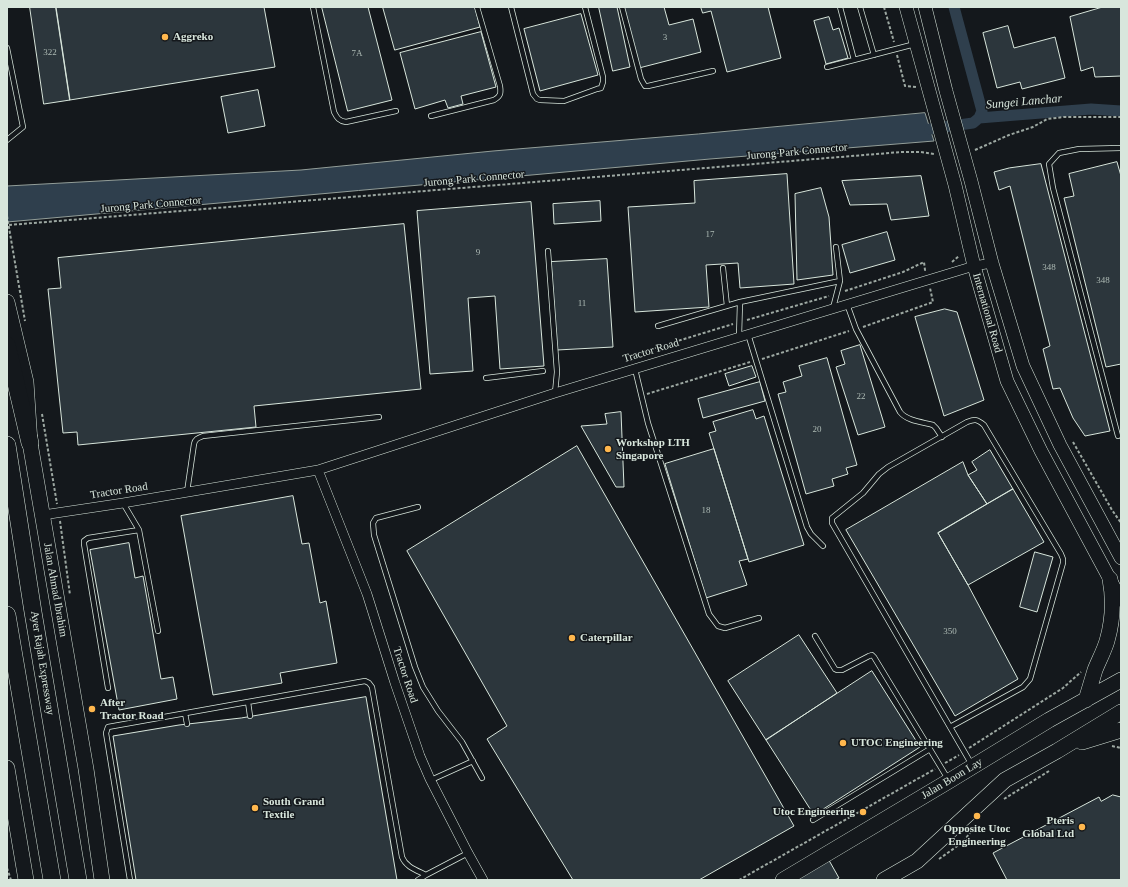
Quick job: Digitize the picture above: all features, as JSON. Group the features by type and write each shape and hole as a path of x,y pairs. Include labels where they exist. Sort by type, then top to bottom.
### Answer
{"highway":[{"path":"7,345 30,443"},
{"name":"Ayer Rajah Expressway","path":"7,445 33,612 78,880"},
{"path":"7,615 52,880"}],"main road":[{"name":"International Road","path":"906,7 917,44 925,90 940,151 955,185 974,266 1006,381 1041,451 1121,600"},
{"name":"International Road","path":"925,7 946,91 965,148 971,181 992,263 1023,366 1060,445 1121,558"},
{"name":"Jalan Ahmad Ibrahim","path":"7,302 26,382 30,443 86,768 102,880"},
{"path":"1086,700 1111,623 1113,594 1110,579"},
{"name":"Jalan Boon Lay","path":"783,880 1049,720 1121,680"},
{"path":"884,880 916,861 1004,780 1057,751 1121,712"},
{"path":"1057,751 1121,730"},
{"path":"7,768 26,880"}],"street":[{"name":"Tractor Road","path":"42,515 124,503 318,470 555,393 974,266 992,263"},
{"name":"Tractor Road","path":"318,470 367,594 420,756 468,854 483,880"}],"lane":[{"path":"313,7 334,112 337,118 342,122 346,122 396,111"},
{"path":"431,116 494,100 500,95 500,86 477,7"},
{"path":"511,7 533,94 540,100 564,101 601,88 603,82 604,77 585,7"},
{"path":"622,7 641,80 645,86 713,71"},
{"path":"840,7 854,60"},
{"path":"860,7 874,55"},
{"path":"827,67 917,44"},
{"path":"7,48 23,127 7,140"},
{"path":"1118,436 1053,188 1049,164 1059,153 1079,149 1121,148"},
{"path":"833,309 840,282 836,247"},
{"path":"548,251 557,372 555,393"},
{"path":"723,268 727,306"},
{"path":"658,326 740,302 840,282"},
{"path":"739,337 740,302"},
{"path":"847,304 856,329 900,412 903,416 908,418 933,425 942,437"},
{"path":"748,334 807,527 811,534 823,546"},
{"path":"635,369 648,423 709,614 718,626 725,628 759,618"},
{"path":"486,378 543,371"},
{"path":"187,492 195,440 203,436 379,418"},
{"path":"950,727 1027,684 1030,679 1063,563 1061,554 984,425 979,421 974,420 967,422 888,467 864,493 832,518 832,523 973,767"},
{"path":"124,503 139,530 158,631"},
{"path":"418,507 376,518 373,523 374,536 415,667 423,686 438,711 462,742 482,778"},
{"path":"108,688 84,541 88,538 139,530"},
{"path":"815,636 837,670 842,670 871,655 874,657 949,781"},
{"path":"130,880 106,733 108,727 365,681 371,684 402,857 407,866 426,875"},
{"path":"248,702 250,716"},
{"path":"185,713 187,724"},
{"path":"813,820 930,749"},
{"path":"431,780 473,761"},
{"path":"418,880 468,854"}],"path":[{"path":"884,7 896,49 904,86 915,86 925,90"},
{"path":"965,148 1009,135 1047,119 1072,117 1121,117"},
{"name":"Jurong Park Connector","path":"9,225 893,152 940,151"},
{"path":"642,396 856,329 934,302 930,288"},
{"path":"1075,446 1121,523"},
{"path":"1110,745 1121,748"},
{"path":"1000,801 1052,769"},
{"path":"939,859 963,842 976,824"},
{"path":"7,868 11,880"}],"water":[{"path":"925,113 934,141 710,159 7,222 7,186 301,170 493,151"}],"building":[{"path":"30,7 56,7 70,100 44,104"},
{"name":"Aggreko","path":"56,7 264,7 275,67 70,100"},
{"path":"322,7 368,7 392,100 348,111"},
{"path":"383,7 475,7 480,27 395,50"},
{"path":"599,7 617,7 630,67 613,71"},
{"path":"623,7 664,7 669,25 693,19 701,52 639,68"},
{"path":"701,7 768,7 781,58 727,72 711,11 703,13"},
{"path":"1103,7 1121,7 1121,76 1095,77 1093,67 1081,71 1070,17"},
{"path":"581,14 598,75 540,91 524,29"},
{"path":"829,17 833,30 839,28 848,58 826,64 814,21"},
{"path":"1008,26 1014,48 1055,37 1065,78 1022,89 1020,82 997,88 983,33"},
{"path":"481,32 496,87 461,96 463,104 448,108 445,100 415,109 400,53"},
{"path":"258,90 265,126 228,133 221,97"},
{"path":"1117,162 1121,176 1121,364 1106,367 1064,198 1074,196 1069,174"},
{"path":"1041,164 1110,431 1085,436 1073,418 1060,388 1053,389 1043,349 1050,346 1010,186 999,190 994,172 1009,168"},
{"path":"787,174 794,284 740,288 738,263 706,265 709,307 635,312 628,207 695,203 694,181"},
{"path":"921,176 929,216 891,220 887,204 850,205 842,181"},
{"path":"821,188 829,217 833,275 797,280 795,194"},
{"path":"600,201 601,221 554,224 553,204"},
{"path":"531,202 544,366 500,369 495,296 468,298 473,371 430,374 417,211"},
{"path":"404,224 421,389 254,406 256,427 78,445 77,432 63,433 48,289 61,288 58,258"},
{"path":"887,232 895,260 850,273 842,245"},
{"path":"607,259 613,347 557,350 551,262"},
{"path":"945,309 957,312 984,400 944,416 915,317"},
{"path":"860,345 885,427 858,435 836,367 845,364 841,351"},
{"path":"827,358 857,465 846,468 848,474 832,479 834,486 806,494 778,394 786,392 783,382 802,376 799,366"},
{"path":"752,366 756,377 729,386 725,374"},
{"path":"760,382 765,401 703,418 698,399"},
{"path":"753,410 756,419 764,416 804,545 749,562 709,433 716,431 713,422"},
{"name":"Workshop LTH Singapore","path":"621,412 624,487 616,487 581,426 607,424 605,414"},
{"name":"Caterpillar","path":"577,446 794,826 699,880 573,880 487,739 507,726 407,551"},
{"path":"714,449 748,559 739,561 747,585 706,598 665,464"},
{"path":"990,450 1013,489 987,504 968,475 977,470 972,462"},
{"path":"963,462 968,475 987,504 938,533 968,585 1018,679 955,716 846,530"},
{"path":"1013,489 1044,542 968,585 938,533"},
{"path":"293,496 302,544 309,543 320,603 326,601 337,663 280,673 282,683 213,695 181,516"},
{"path":"129,543 135,578 143,576 161,679 173,677 177,699 119,710 90,550"},
{"path":"1035,552 1053,557 1037,612 1020,607"},
{"path":"799,635 837,693 766,740 728,681"},
{"name":"UTOC Engineering","path":"872,671 920,747 814,815 766,740"},
{"name":"South Grand Textile","path":"366,697 397,880 136,880 113,736 179,725 241,718"},
{"name":"Pteris Global Ltd","path":"1113,795 1121,797 1121,880 1007,880 993,853 1099,797 1101,801"},
{"path":"826,855 839,878 835,880 781,880"}],"waterway":[{"path":"954,7 982,111 979,118"},
{"name":"Sungei Lanchar","path":"930,129 973,123 979,118 1091,109 1121,111"}],"place":[{"name":"Aggreko","path":"165,37"},
{"name":"Workshop LTH Singapore","path":"608,449"},
{"name":"Caterpillar","path":"572,638"},
{"name":"After Tractor Road","path":"92,709"},
{"name":"UTOC Engineering","path":"843,743"},
{"name":"South Grand Textile","path":"255,808"},
{"name":"Utoc Engineering","path":"863,812"},
{"name":"Opposite Utoc Engineering","path":"977,816"},
{"name":"Pteris Global Ltd","path":"1082,827"}]}
